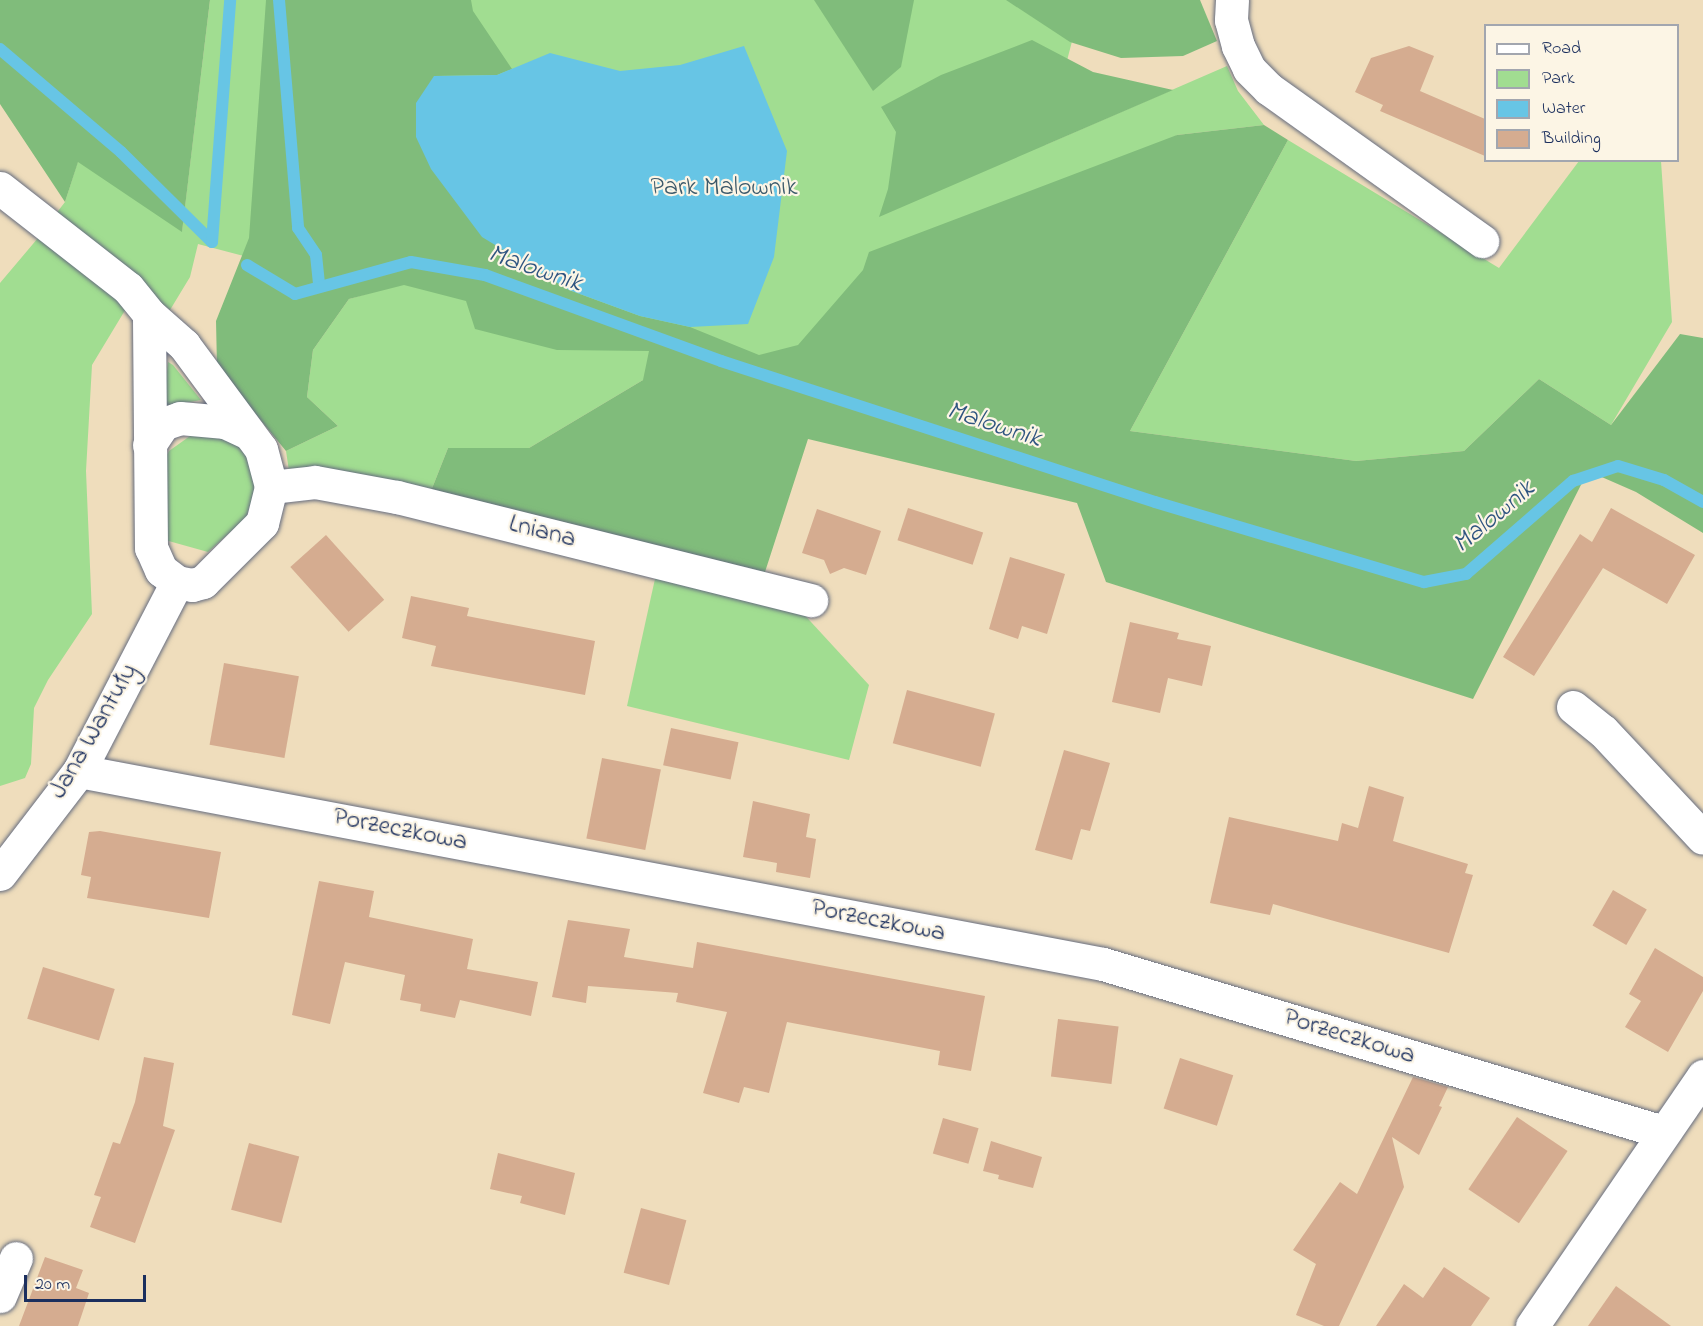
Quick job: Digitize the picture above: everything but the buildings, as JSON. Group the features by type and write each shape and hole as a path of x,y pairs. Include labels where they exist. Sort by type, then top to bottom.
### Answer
{"street":[{"path":"1232,0 1231,20 1238,45 1249,69 1269,88 1482,241"},
{"path":"0,188 128,288 149,314 184,345 261,449 271,487 262,523 203,582 177,582 160,570 151,548 149,314"},
{"path":"149,445 163,424 180,418 225,422 249,433"},
{"name":"Lniana","path":"271,487 315,482 396,496 811,600"},
{"name":"Jana Wantuły","path":"0,874 78,771 177,582"},
{"path":"1573,707 1603,731 1703,838"},
{"name":"Porzeczkowa","path":"78,771 1103,964 1663,1132"},
{"path":"1532,1326 1703,1076"},
{"path":"0,1296 16,1258"}],"green space":[{"path":"0,0 210,0 182,232 78,162 65,202 0,104"},
{"name":"Park Malownik","path":"210,0 1077,0 1082,3 1045,145 1227,66 1238,91 1264,125 1177,135 840,415 643,380 529,448 448,448 431,491 289,471 286,451 338,426 307,397 313,350 349,299 377,291 198,244 190,277 170,310 55,215 65,202 78,161 182,231"},
{"path":"266,0 471,0 473,11 512,69 497,75 434,76 569,290 640,316 690,327 759,355 798,345 863,270 869,252 1177,135 1264,125 1288,140 1130,431 1356,461 1464,451 1539,379 1611,425 1680,334 1703,338 1703,533 1636,492 1588,471 1473,699 1106,582 1077,503 808,439 765,572 431,491 448,448 529,448 643,380 649,351 557,350 475,329 466,301 404,285 349,299 313,350 307,397 338,426 286,451 217,367 216,321 249,238"},
{"path":"814,0 914,0 901,67 873,91"},
{"path":"1006,0 1200,0 1217,41 1183,56 1121,58 1070,42"},
{"path":"1032,40 1093,72 1173,90 879,217 888,189 896,132 881,107 941,75"},
{"path":"1288,140 1499,268 1578,162 1661,162 1672,322 1611,425 1539,379 1464,451 1356,461 1130,431"},
{"path":"38,238 127,307 92,365 86,471 92,614 48,680 34,708 31,764 25,778 0,786 0,283"},
{"path":"168,362 173,365 201,400 163,407"},
{"path":"197,431 233,439 247,451 258,482 246,518 208,552 165,540 159,470 169,451"},
{"path":"662,547 765,572 869,685 849,760 627,706"}],"water":[{"path":"744,46 787,151 774,257 748,324 690,327 640,316 569,290 482,237 431,169 416,137 416,103 434,76 497,75 550,53 620,71 680,65"}],"waterway":[{"name":"Malownik","path":"212,242 230,0"},
{"path":"279,0 298,228 316,255 319,286"},
{"path":"0,49 121,152 212,242"},
{"name":"Malownik","path":"247,265 295,294 411,262 485,275 721,361 1155,502 1424,582 1466,574 1573,481 1618,466 1664,480 1703,502"}]}
